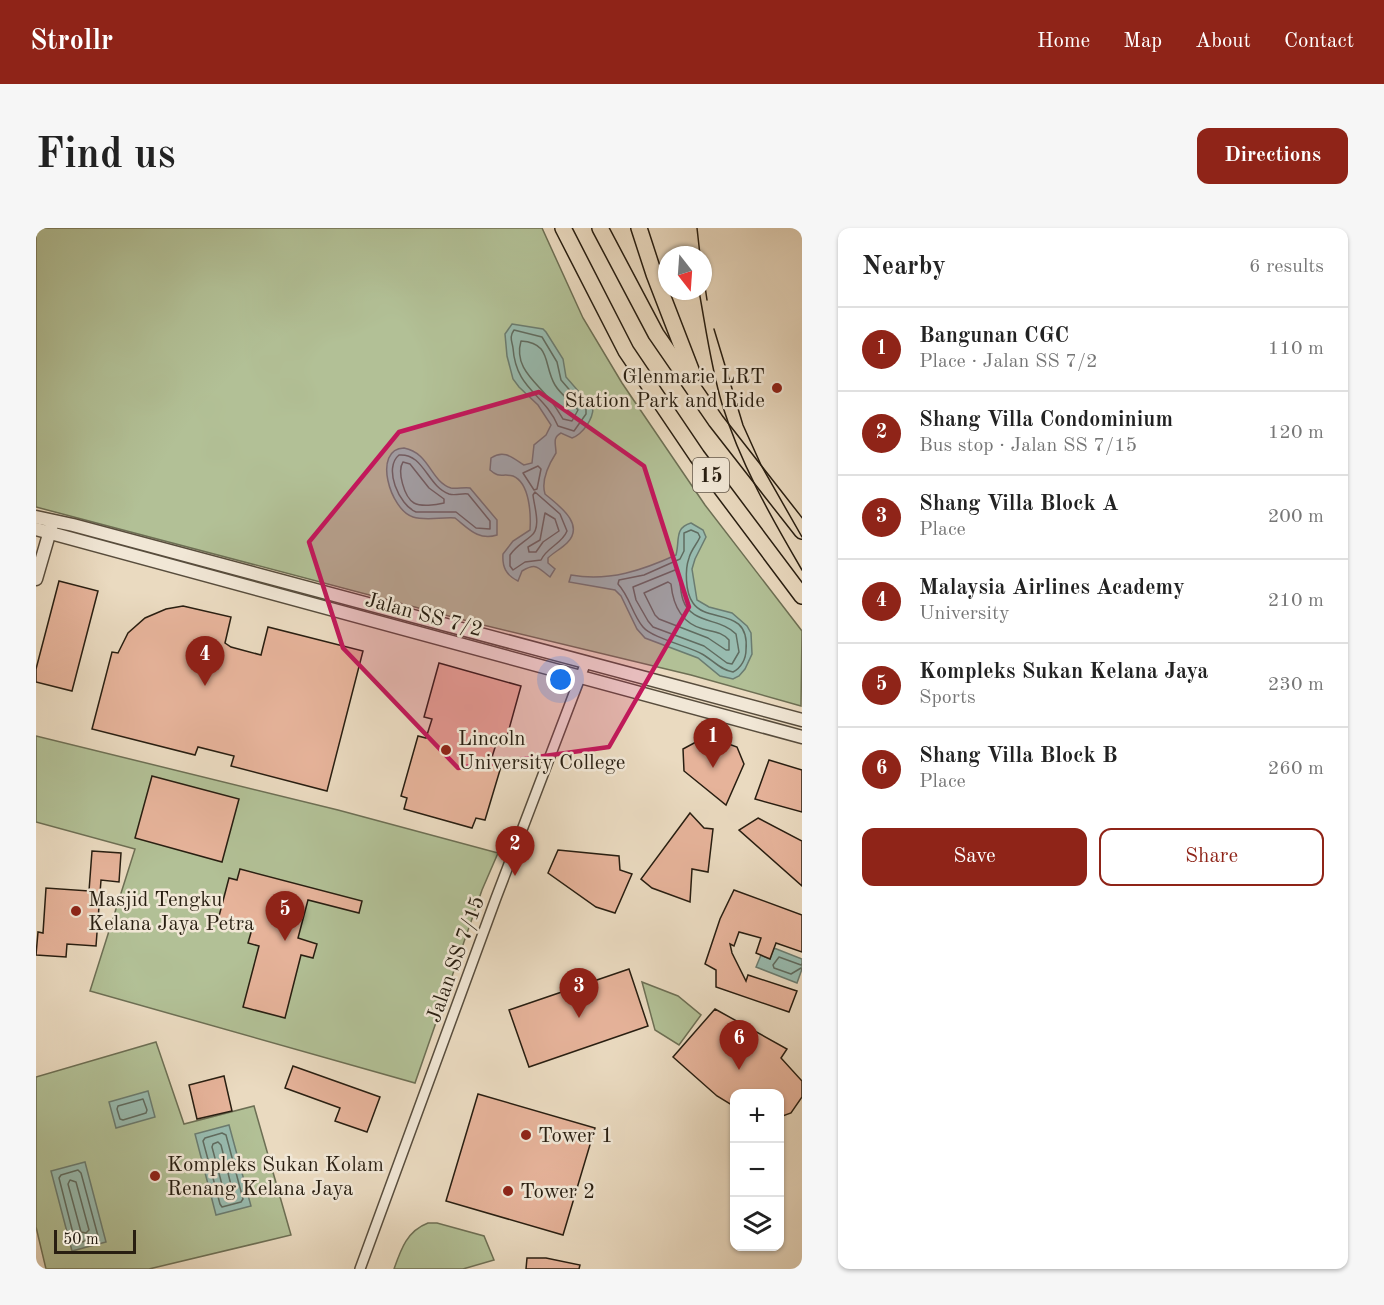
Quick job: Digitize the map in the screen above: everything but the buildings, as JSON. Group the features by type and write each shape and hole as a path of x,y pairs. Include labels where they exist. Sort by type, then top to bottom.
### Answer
{"main road":[{"name":"15","path":"563,228 626,351 697,456 802,596"},
{"name":"15","path":"600,228 656,334 716,421 802,531"},
{"path":"639,228 702,400"}],"street":[{"name":"Jalan SS 7/2","path":"36,517 51,526 581,677 802,737"},
{"name":"Jalan SS 7/2","path":"36,529 51,526 586,662 802,720"},
{"path":"36,579 51,526"},
{"name":"Jalan SS 7/15","path":"360,1269 496,898 586,662"}],"highlighted area":[{"path":"539,392 644,466 689,607 609,747 458,768 343,648 309,542 399,432"}],"green space":[{"path":"36,228 542,228 583,318 622,383 705,505 802,631 801,706 691,675 479,624 36,507"},
{"path":"36,736 338,810 498,853 482,890 415,1083 90,991 135,849 36,822"},
{"path":"642,982 678,996 701,1015 679,1045 655,1030"},
{"name":"Kompleks Sukan Kolam Renang Kelana Jaya","path":"156,1042 184,1124 254,1106 291,1235 149,1269 46,1269 36,1227 36,1077"},
{"path":"428,1223 437,1223 484,1236 494,1260 463,1269 394,1269 402,1248 410,1236"}],"water":[{"path":"512,324 543,329 546,332 563,359 566,377 593,408 589,421 580,433 572,438 561,433 556,437 556,453 545,478 545,494 572,522 572,536 565,545 548,558 548,563 555,569 550,577 537,567 531,567 522,571 518,581 506,570 503,554 513,541 530,530 528,500 519,480 513,476 496,474 490,470 491,458 504,454 524,465 532,463 534,445 546,435 551,425 538,405 513,379 507,356 505,334"},
{"path":"404,448 419,455 438,480 444,484 451,488 470,488 497,520 497,535 479,535 455,518 418,518 405,512 397,503 392,492 387,468 389,458 394,451"},
{"path":"691,523 703,530 706,537 692,569 697,600 709,607 732,613 747,626 751,633 752,654 745,669 733,679 720,676 698,658 645,638 637,629 621,596 615,590 569,582 571,575 612,576 676,555 680,531"},
{"path":"774,948 802,959 802,969 797,983 756,967 761,955 770,959"},
{"path":"148,1091 155,1117 116,1128 109,1102"},
{"path":"229,1125 251,1206 216,1215 195,1134"},
{"path":"85,1162 106,1242 72,1251 51,1171"}],"tram line":[{"path":"697,228 699,246"},
{"path":"701,300 715,376 729,426 757,489 802,570"},
{"path":"714,329 743,425 761,465 802,537"}],"place":[{"name":"Glenmarie LRT Station Park and Ride","path":"777,388"},
{"name":"Malaysia Airlines Academy","path":"205,686"},
{"name":"Lincoln University College","path":"446,750"},
{"name":"Bangunan CGC","path":"713,768"},
{"name":"Shang Villa Condominium","path":"515,876"},
{"name":"Masjid Tengku Kelana Jaya Petra","path":"76,911"},
{"name":"Kompleks Sukan Kelana Jaya","path":"285,941"},
{"name":"Shang Villa Block A","path":"579,1018"},
{"name":"Shang Villa Block B","path":"739,1070"},
{"name":"Tower 1","path":"526,1135"},
{"name":"Kompleks Sukan Kolam Renang Kelana Jaya","path":"155,1176"},
{"name":"Tower 2","path":"508,1191"}]}
